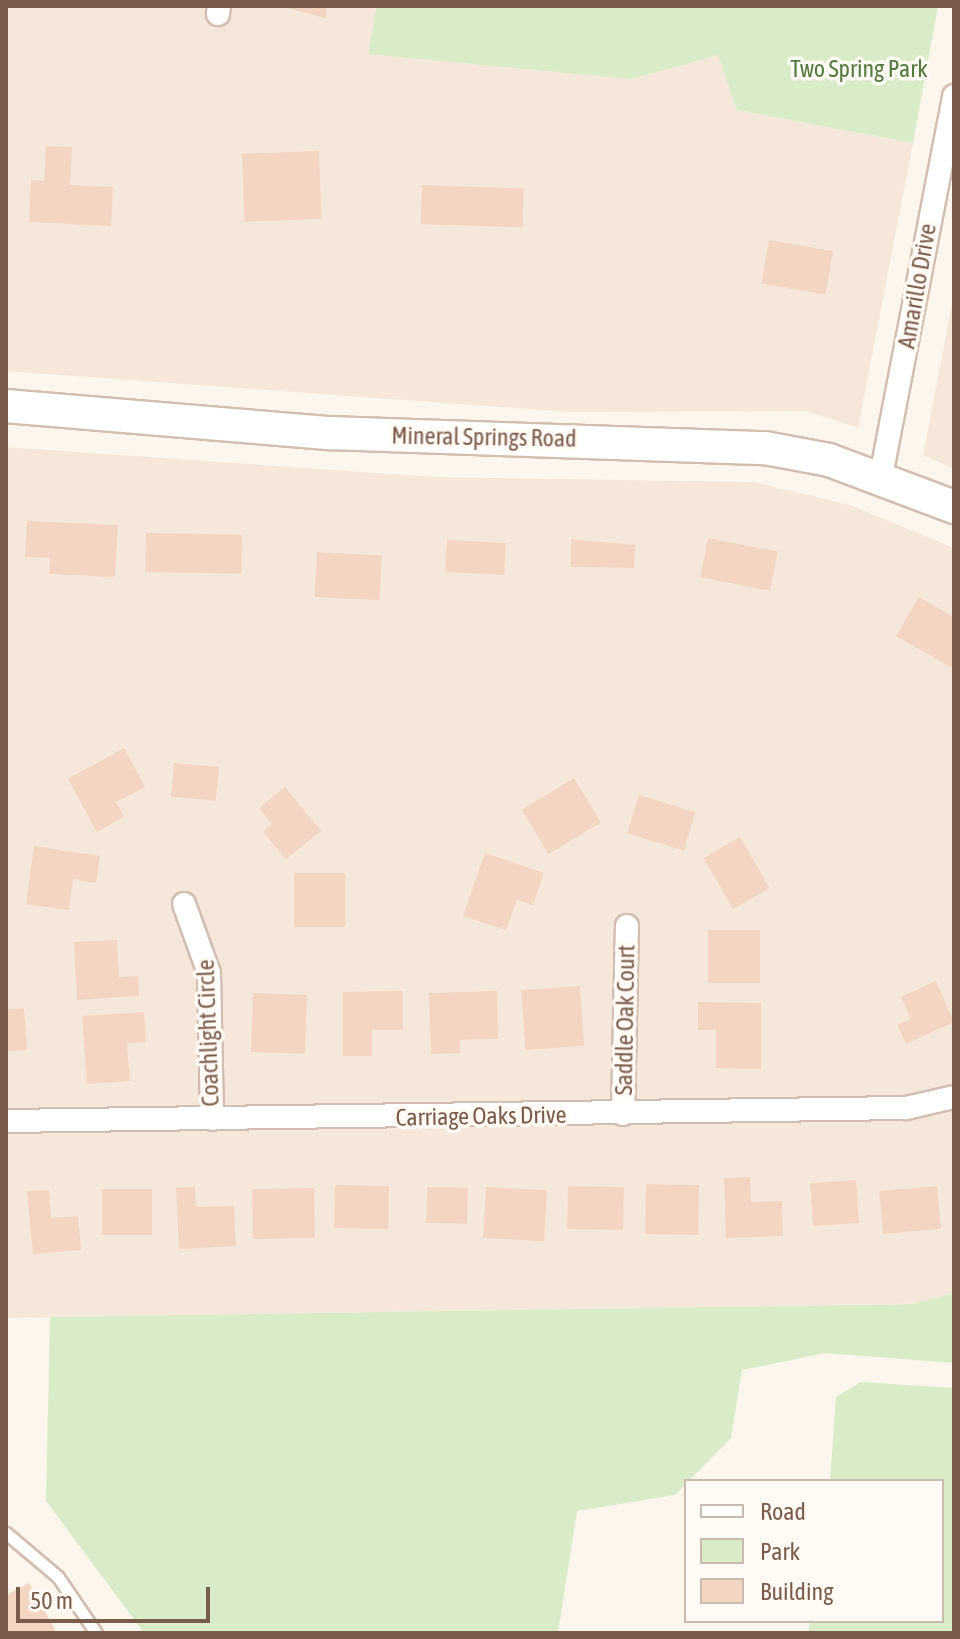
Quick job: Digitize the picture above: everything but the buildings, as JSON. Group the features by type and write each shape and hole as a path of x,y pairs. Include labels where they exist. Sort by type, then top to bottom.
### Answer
{"street":[{"name":"Amarillo Drive","path":"881,476 954,96"},
{"name":"Mineral Springs Road","path":"6,406 329,433 728,444 881,476 954,507"},
{"name":"Coachlight Circle","path":"184,904 209,973 212,1119"},
{"name":"Saddle Oak Court","path":"623,1114 627,926"},
{"name":"Carriage Oaks Drive","path":"6,1121 906,1108 954,1097"}],"lane":[{"path":"6,1533 58,1577 96,1633"}],"shaded area":[{"path":"6,6 404,6 631,79 718,54 737,110 913,143 858,428 806,411 570,412 6,371"},
{"path":"954,293 954,469 923,455"},
{"path":"6,447 434,477 753,482 850,505 954,548 954,1303 6,1318"}],"green space":[{"name":"Two Spring Park","path":"377,6 938,6 913,143 737,110 718,55 631,79 368,54"},
{"path":"954,1293 954,1363 825,1353 742,1370 731,1438 691,1479 684,1479 684,1486 675,1495 577,1511 558,1633 144,1633 46,1501 50,1317 913,1304"},
{"path":"861,1382 954,1388 954,1633 808,1633 810,1623 944,1623 944,1479 830,1479 836,1397"}]}
